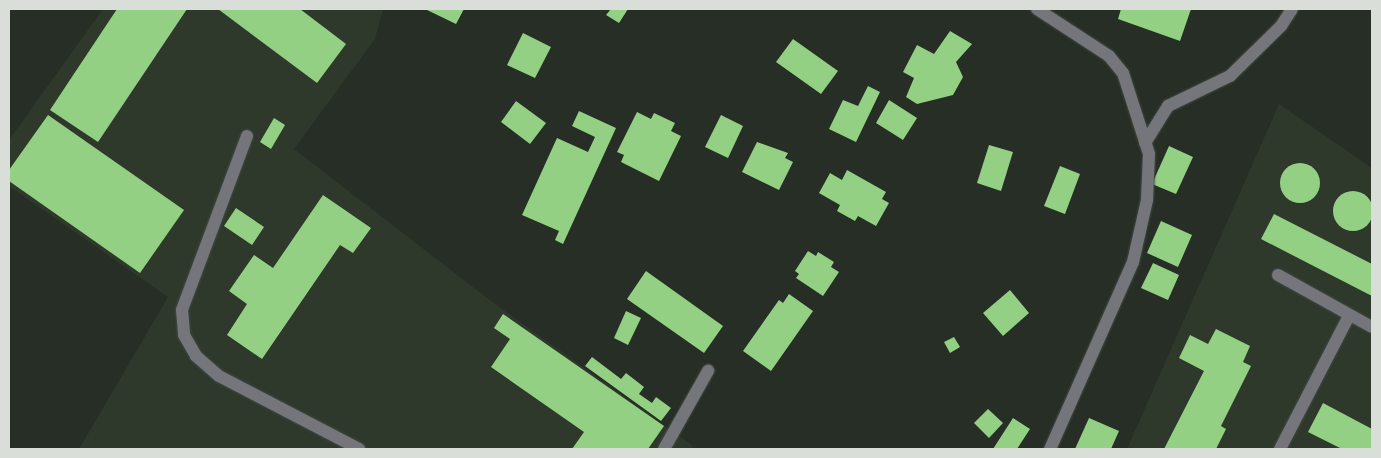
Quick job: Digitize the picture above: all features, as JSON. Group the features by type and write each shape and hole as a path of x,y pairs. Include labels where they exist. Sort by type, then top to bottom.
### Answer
{"street":[{"path":"1037,9 1102,51 1123,72 1149,154 1146,200 1133,262 1050,449"},
{"path":"1145,142 1168,106 1230,76 1281,26 1292,9"},
{"path":"247,136 182,310 184,335 196,356 219,376 359,449"},
{"path":"1278,275 1349,316 1372,327"},
{"path":"1280,449 1349,316"},
{"path":"664,449 708,371"}],"shaded area":[{"path":"103,9 383,9 375,39 294,149 491,301 693,446 691,449 79,449 168,297 9,186 9,140"},
{"path":"1279,104 1372,168 1372,449 1127,449"}],"building":[{"path":"117,9 187,9 98,142 50,110"},
{"path":"218,9 300,9 346,44 317,83"},
{"path":"425,9 464,9 456,24"},
{"path":"611,9 628,9 619,23 606,15"},
{"path":"1121,9 1191,9 1180,41 1118,19"},
{"path":"950,31 972,44 956,62 963,77 953,95 917,104 906,97 914,78 903,72 917,45 934,54"},
{"path":"523,33 551,47 535,78 507,65"},
{"path":"793,39 838,71 821,94 776,62"},
{"path":"868,86 880,92 856,142 829,129 843,100 858,106"},
{"path":"889,100 917,118 903,140 876,123"},
{"path":"516,101 546,123 530,144 501,122"},
{"path":"579,111 616,128 563,244 555,240 559,231 522,215 557,138 588,152 595,137 572,126"},
{"path":"637,112 651,119 654,113 675,123 671,131 681,136 659,181 621,162 624,155 617,152"},
{"path":"48,115 184,210 140,273 9,181 9,170"},
{"path":"721,115 743,126 728,158 705,147"},
{"path":"274,118 285,125 271,149 260,142"},
{"path":"757,142 788,153 785,158 793,162 779,190 742,172"},
{"path":"989,145 1013,152 1001,191 977,183"},
{"path":"1169,146 1193,157 1176,194 1152,184"},
{"path":"1304,163 1311,166 1317,172 1320,183 1319,191 1311,200 1304,203 1296,203 1289,200 1281,191 1280,179 1283,172 1292,164"},
{"path":"1060,166 1080,174 1065,214 1044,206"},
{"path":"847,170 886,192 882,199 889,203 876,226 858,216 855,221 837,211 840,205 819,193 830,173 842,180"},
{"path":"1357,191 1364,194 1370,200 1373,211 1372,219 1364,228 1357,231 1349,231 1342,228 1334,219 1333,207 1336,200 1345,192"},
{"path":"323,195 371,228 353,253 340,245 262,359 227,335 247,304 229,291 254,255 273,268"},
{"path":"236,208 264,227 252,245 224,226"},
{"path":"1274,214 1372,264 1372,296 1261,239"},
{"path":"1161,221 1192,235 1178,267 1147,253"},
{"path":"808,251 816,256 818,252 834,262 831,267 839,272 823,296 796,278 799,274 795,271"},
{"path":"1153,263 1179,275 1168,300 1141,288"},
{"path":"646,271 723,326 704,353 627,299"},
{"path":"1010,290 1029,313 1003,336 983,313"},
{"path":"789,294 813,311 771,371 743,351 779,300 783,303"},
{"path":"626,311 641,318 628,345 614,338"},
{"path":"503,314 664,426 648,449 572,449 584,432 491,367 510,339 494,328"},
{"path":"1216,329 1250,346 1243,362 1251,366 1221,426 1226,429 1216,449 1164,449 1204,371 1179,358 1190,335 1208,344"},
{"path":"954,337 960,347 950,353 944,342"},
{"path":"592,357 621,379 626,373 644,387 639,394 652,403 656,397 671,408 661,421 585,366"},
{"path":"1323,403 1372,429 1372,449 1342,449 1308,432"},
{"path":"988,409 1003,423 989,438 974,423"},
{"path":"1013,418 1030,429 1017,449 993,449"},
{"path":"1089,418 1119,431 1111,449 1075,449"}]}
